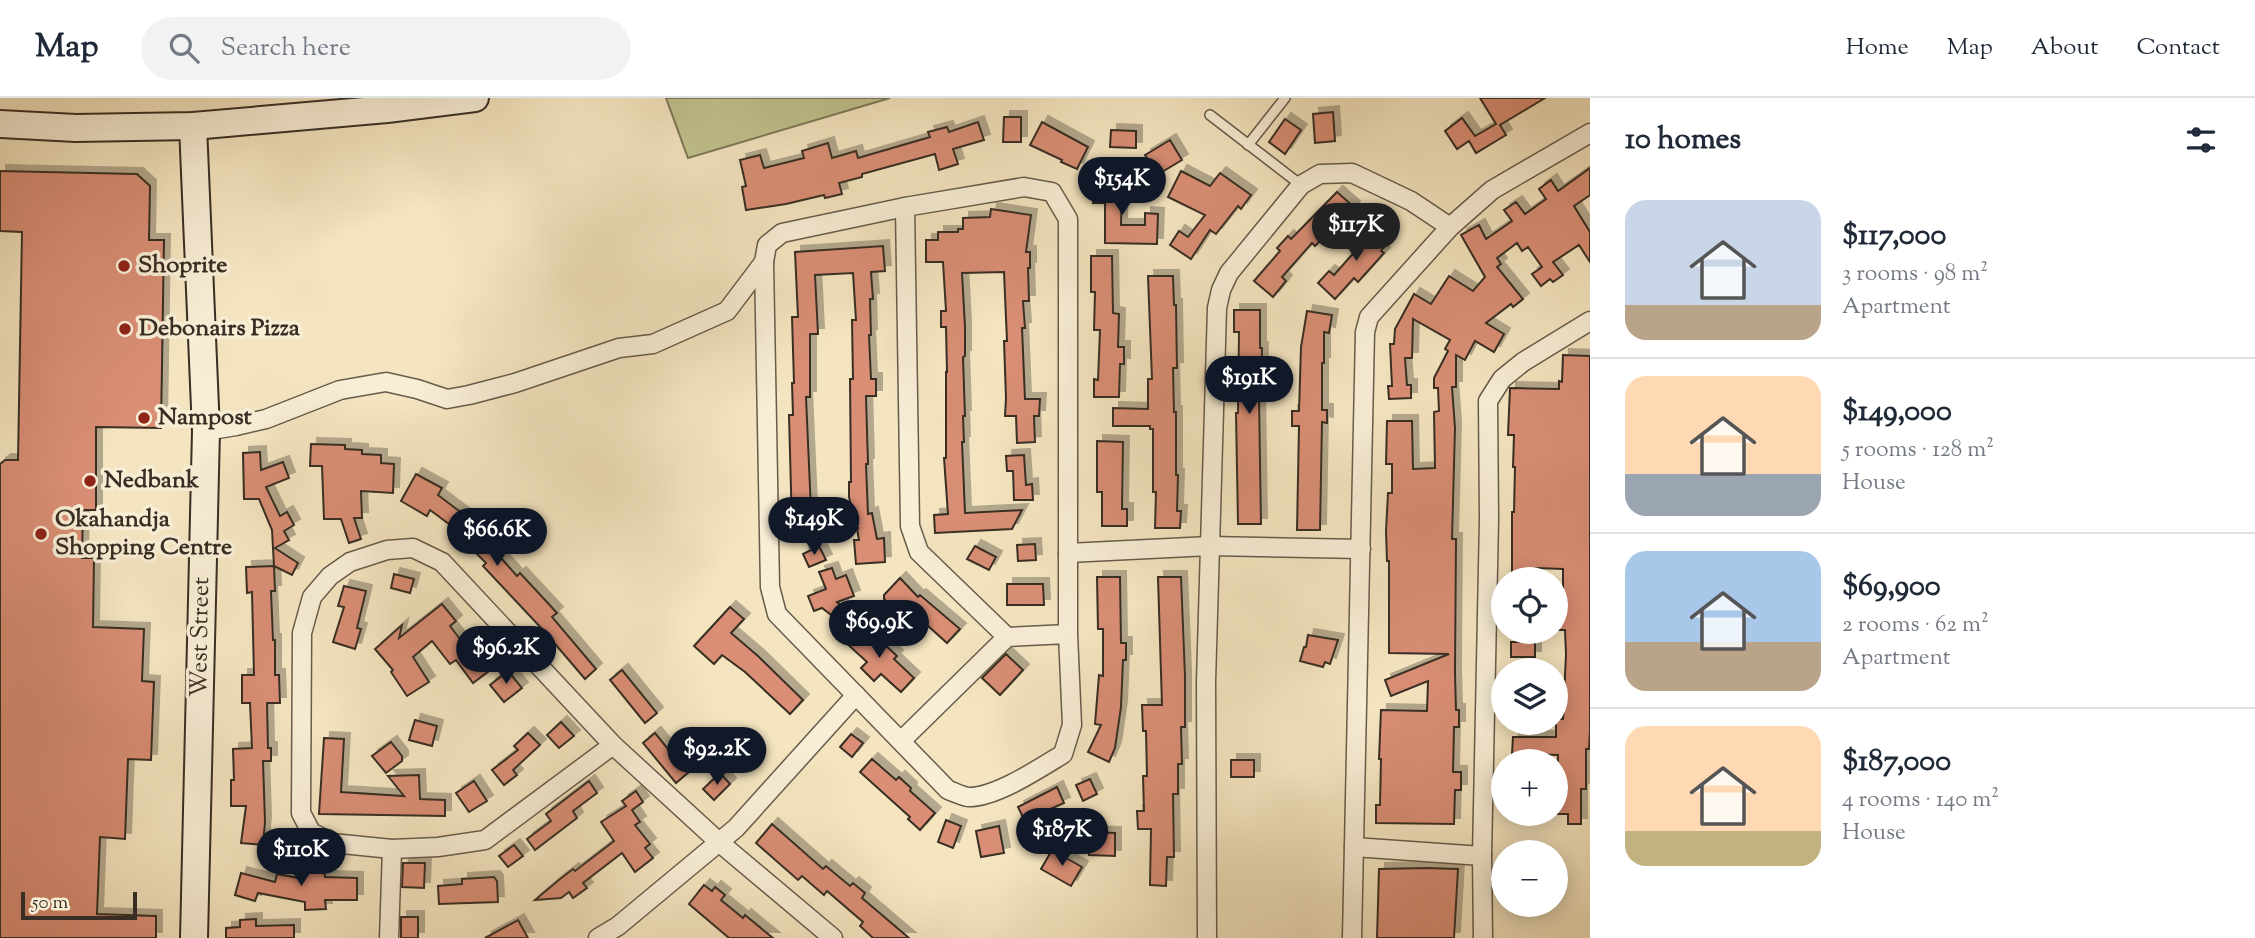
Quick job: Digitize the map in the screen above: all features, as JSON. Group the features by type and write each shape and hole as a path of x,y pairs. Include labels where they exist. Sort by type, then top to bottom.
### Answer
{"street":[{"path":"0,124 76,128 193,126 387,109 475,98"},
{"name":"West Street","path":"193,126 206,430 194,938"},
{"path":"1352,938 1365,332 1369,317 1450,227 1492,190 1590,133"},
{"path":"1207,938 1206,682 1217,308 1221,290 1229,273 1301,185 1320,174 1352,173 1410,201 1450,227"},
{"path":"1024,187 1052,192 1068,219 1068,634 1072,725 1063,754 1024,778 982,795 967,797 948,790 777,614 771,587 764,262 767,245 782,233 905,207 1024,187"},
{"path":"905,207 909,526 919,552 1007,637"},
{"path":"206,430 266,419 340,390 386,382 447,399 469,395 515,383 619,348 653,344 727,311 764,262"},
{"path":"1483,938 1488,401 1502,379 1513,370 1590,321"},
{"path":"1068,552 1210,546 1361,549"},
{"path":"613,745 485,839 438,847 392,849 331,843 311,832 300,813 302,633 312,597 330,576 350,562 387,550 413,548 442,562 613,745 720,843 833,938"},
{"path":"902,740 1007,637 1068,634"},
{"path":"598,938 622,932 736,828 856,695"},
{"path":"1354,847 1482,856"},
{"path":"389,938 392,849"}],"lane":[{"path":"1248,145 1285,98"},
{"path":"1210,115 1301,185"}],"green space":[{"path":"666,98 890,98 688,158"}],"building":[{"path":"1480,98 1545,98 1500,125 1506,135 1476,153 1469,141 1457,149 1445,131 1462,118 1475,136 1496,124"},
{"path":"1333,112 1335,141 1315,143 1313,114"},
{"path":"1004,117 1021,117 1021,142 1003,142"},
{"path":"1285,119 1301,130 1285,154 1269,142"},
{"path":"978,122 984,140 953,149 958,164 939,170 935,154 839,183 842,194 746,210 742,187 746,186 740,160 760,155 764,168 804,158 802,151 828,143 832,158 856,151 858,158 930,137 928,132 947,127 949,132"},
{"path":"1042,122 1088,147 1077,169 1030,145"},
{"path":"1111,130 1136,131 1136,148 1110,147"},
{"path":"1170,140 1182,160 1157,175 1145,155"},
{"path":"1590,168 1590,195 1574,206 1590,232 1590,262 1579,245 1553,262 1563,275 1553,282 1550,279 1541,286 1532,274 1542,267 1528,247 1522,251 1517,243 1497,258 1501,264 1497,267 1523,299 1513,307 1511,304 1486,323 1504,334 1494,352 1475,341 1465,360 1456,355 1456,387 1452,387 1455,428 1452,539 1456,539 1455,673 1459,727 1454,727 1453,772 1461,772 1461,790 1455,790 1454,824 1376,823 1376,805 1380,805 1381,710 1427,711 1428,681 1391,696 1385,680 1449,654 1389,653 1389,561 1386,531 1388,493 1392,493 1392,464 1386,464 1387,421 1412,421 1413,469 1435,468 1434,412 1439,411 1438,388 1434,388 1434,378 1448,351 1445,349 1450,340 1413,319 1412,358 1405,358 1411,398 1389,399 1388,386 1392,386 1390,344 1394,344 1395,329 1414,294 1431,304 1449,276 1473,291 1485,277 1461,235 1479,225 1486,239 1512,221 1504,210 1516,202 1525,214 1546,199 1539,189 1551,180 1558,191"},
{"name":"Okahandja Shopping Centre","path":"0,171 137,174 150,186 149,240 164,240 161,428 96,427 96,510 83,510 82,558 94,558 93,627 144,629 142,681 154,682 151,760 128,759 125,839 100,837 97,914 156,916 156,938 0,938 0,464 5,460 18,460 22,232 0,231"},
{"path":"1181,171 1210,186 1220,173 1251,195 1241,209 1238,206 1216,234 1210,230 1191,259 1170,245 1179,231 1188,237 1205,215 1168,197"},
{"path":"1094,180 1122,180 1121,225 1145,225 1145,213 1158,214 1157,244 1105,243 1105,203 1093,203"},
{"path":"1337,192 1354,207 1315,246 1312,243 1282,277 1286,281 1273,297 1254,281 1280,251 1277,248 1288,236 1291,239"},
{"path":"991,209 1031,215 1026,252 1030,252 1029,301 1023,301 1025,328 1022,328 1025,399 1040,399 1039,416 1034,416 1035,442 1017,443 1016,416 1005,416 1004,341 1007,341 1004,272 962,273 965,327 965,416 962,442 965,513 1022,510 1012,529 935,533 934,515 948,514 944,458 946,327 941,327 941,311 946,311 943,262 926,262 926,240 938,240 938,232 958,232 958,229 963,229 963,218 990,217"},
{"path":"1371,225 1390,239 1381,251 1384,253 1358,282 1354,278 1335,299 1318,283 1329,271 1334,275 1365,240 1362,237"},
{"path":"883,246 885,271 871,272 873,299 870,299 869,335 871,379 876,379 876,396 866,396 866,464 868,514 872,513 877,539 884,538 885,562 856,564 854,540 859,540 859,528 856,528 849,497 852,320 856,320 853,273 815,275 818,334 810,334 810,397 806,397 811,510 818,510 819,527 792,527 789,415 793,415 794,383 792,317 798,317 795,252"},
{"path":"1091,256 1112,256 1113,313 1119,314 1118,347 1124,347 1124,364 1120,364 1119,397 1094,397 1094,379 1098,380 1100,330 1094,330 1095,292 1091,292"},
{"path":"1148,276 1173,276 1177,368 1173,368 1174,412 1177,511 1181,511 1180,528 1155,528 1153,429 1150,429 1150,426 1113,426 1113,408 1148,409 1148,379 1152,379"},
{"path":"1234,310 1260,310 1261,524 1238,524 1236,413 1239,332 1234,332"},
{"path":"1307,311 1332,315 1329,333 1324,332 1322,363 1322,410 1327,410 1327,423 1322,422 1320,530 1297,530 1299,426 1292,426 1292,411 1299,411 1301,347"},
{"path":"1563,355 1590,356 1590,730 1589,749 1586,749 1586,789 1581,789 1581,824 1568,824 1568,749 1512,749 1513,737 1568,735 1566,644 1568,644 1568,567 1512,567 1515,467 1514,435 1508,435 1510,388 1559,389 1559,381 1562,382"},
{"path":"1097,441 1123,442 1122,509 1127,509 1127,526 1102,526 1102,492 1097,492"},
{"path":"311,444 345,445 345,449 362,450 362,454 381,455 381,463 394,464 393,493 361,491 362,518 354,518 361,539 349,543 341,519 324,519 322,466 310,466"},
{"path":"260,452 261,470 283,462 289,478 266,487 280,516 287,512 294,525 284,531 289,540 275,548 298,563 292,575 274,566 272,530 259,499 244,499 243,453"},
{"path":"1024,455 1026,485 1032,484 1033,500 1014,500 1013,471 1007,471 1006,456"},
{"path":"416,474 442,488 438,495 471,520 488,537 485,540 517,576 520,573 557,613 552,617 596,669 585,679 483,566 486,563 462,539 465,536 430,510 427,516 401,501"},
{"path":"1035,544 1036,560 1018,561 1017,545"},
{"path":"819,546 826,560 809,567 803,554"},
{"path":"975,546 996,557 989,570 967,559"},
{"path":"274,566 275,591 271,591 273,640 280,703 267,703 271,761 263,761 263,845 241,843 246,806 231,806 231,780 234,780 233,749 252,748 250,703 242,703 242,675 254,675 252,592 247,593 246,567"},
{"path":"832,568 836,579 846,575 854,596 837,602 847,610 839,621 822,608 814,611 808,596 826,589 819,572"},
{"path":"394,574 414,579 410,593 391,588"},
{"path":"1097,577 1120,577 1121,643 1126,643 1121,707 1115,748 1109,762 1088,752 1101,725 1095,724 1099,675 1103,676 1103,629 1098,629"},
{"path":"1158,577 1181,577 1185,676 1185,727 1181,727 1182,764 1178,764 1178,794 1173,794 1174,857 1167,857 1166,886 1150,885 1151,829 1138,829 1137,811 1144,811 1143,776 1147,776 1146,731 1143,731 1142,705 1162,705"},
{"path":"900,578 918,597 920,595 960,629 947,643 928,626 918,636 884,599 884,595"},
{"path":"1007,584 1043,584 1044,605 1007,605"},
{"path":"344,586 366,591 357,628 361,629 355,649 333,642 344,607 338,606"},
{"path":"442,604 456,621 450,626 476,660 479,658 489,671 473,683 456,660 450,664 432,641 413,657 429,682 407,696 391,672 393,670 375,649 402,625 399,638"},
{"path":"730,607 744,619 731,633 803,700 790,714 745,672 722,655 714,664 694,646"},
{"path":"857,626 880,648 884,644 897,656 894,659 914,678 901,692 881,674 874,681 861,668 867,662 844,641"},
{"path":"1308,635 1338,640 1330,664 1325,662 1323,667 1300,661"},
{"path":"1511,644 1535,644 1535,657 1511,657"},
{"path":"1006,654 1023,670 1000,695 982,678"},
{"path":"622,670 657,713 645,723 610,680"},
{"path":"508,671 522,688 504,702 490,685"},
{"path":"415,720 437,726 432,746 409,740"},
{"path":"561,722 574,736 559,748 547,735"},
{"path":"528,733 540,745 513,770 517,775 504,785 492,770 518,750 514,746"},
{"path":"655,733 676,759 678,756 690,771 676,783 643,743"},
{"path":"851,734 863,743 852,757 840,747"},
{"path":"324,738 344,739 341,792 404,796 388,776 419,775 420,799 445,800 445,816 319,814"},
{"path":"391,742 402,756 402,761 386,773 372,756"},
{"path":"872,759 896,780 899,777 911,788 910,791 935,813 920,830 908,819 910,817 860,772"},
{"path":"1231,760 1254,760 1254,777 1231,777"},
{"path":"720,773 730,784 714,800 703,789"},
{"path":"1090,779 1097,794 1083,801 1076,785"},
{"path":"474,781 487,801 469,812 456,793"},
{"path":"589,781 597,793 573,811 577,818 535,850 527,839 551,821 546,814"},
{"path":"1057,787 1064,803 1037,815 1043,826 1030,832 1018,807"},
{"path":"636,791 643,802 632,810 640,822 635,825 650,844 645,848 653,858 635,872 622,853 583,883 587,888 573,898 569,892 561,898 535,900 614,841 601,822 626,806 622,801"},
{"path":"946,820 961,826 953,848 938,842"},
{"path":"772,824 823,869 826,866 850,886 853,883 865,893 862,898 909,938 873,938 860,926 863,922 827,891 824,895 802,876 798,880 756,843"},
{"path":"999,826 1004,853 981,857 976,831"},
{"path":"1089,832 1115,833 1115,856 1089,855"},
{"path":"514,845 523,856 508,867 499,856"},
{"path":"1052,850 1082,867 1071,886 1041,869"},
{"path":"403,863 425,863 424,888 402,887"},
{"path":"324,868 325,877 357,878 357,900 325,900 326,909 305,910 305,902 258,893 255,901 235,895 241,873 275,882 277,874 304,879 304,869"},
{"path":"1379,869 1458,869 1454,938 1377,938"},
{"path":"494,877 497,881 498,902 439,904 438,886 462,884 462,879"},
{"path":"704,885 712,891 715,887 725,895 721,900 773,938 729,938 689,904"},
{"path":"401,917 418,917 418,938 401,938"},
{"path":"256,919 256,926 294,925 294,938 226,938 226,928 240,927 240,920"},
{"path":"518,920 528,938 485,938"}],"place":[{"name":"Shoprite","path":"124,266"},
{"name":"Debonairs Pizza","path":"125,329"},
{"name":"Nampost","path":"144,418"},
{"name":"Nedbank","path":"90,481"},
{"name":"Okahandja Shopping Centre","path":"41,534"}]}
